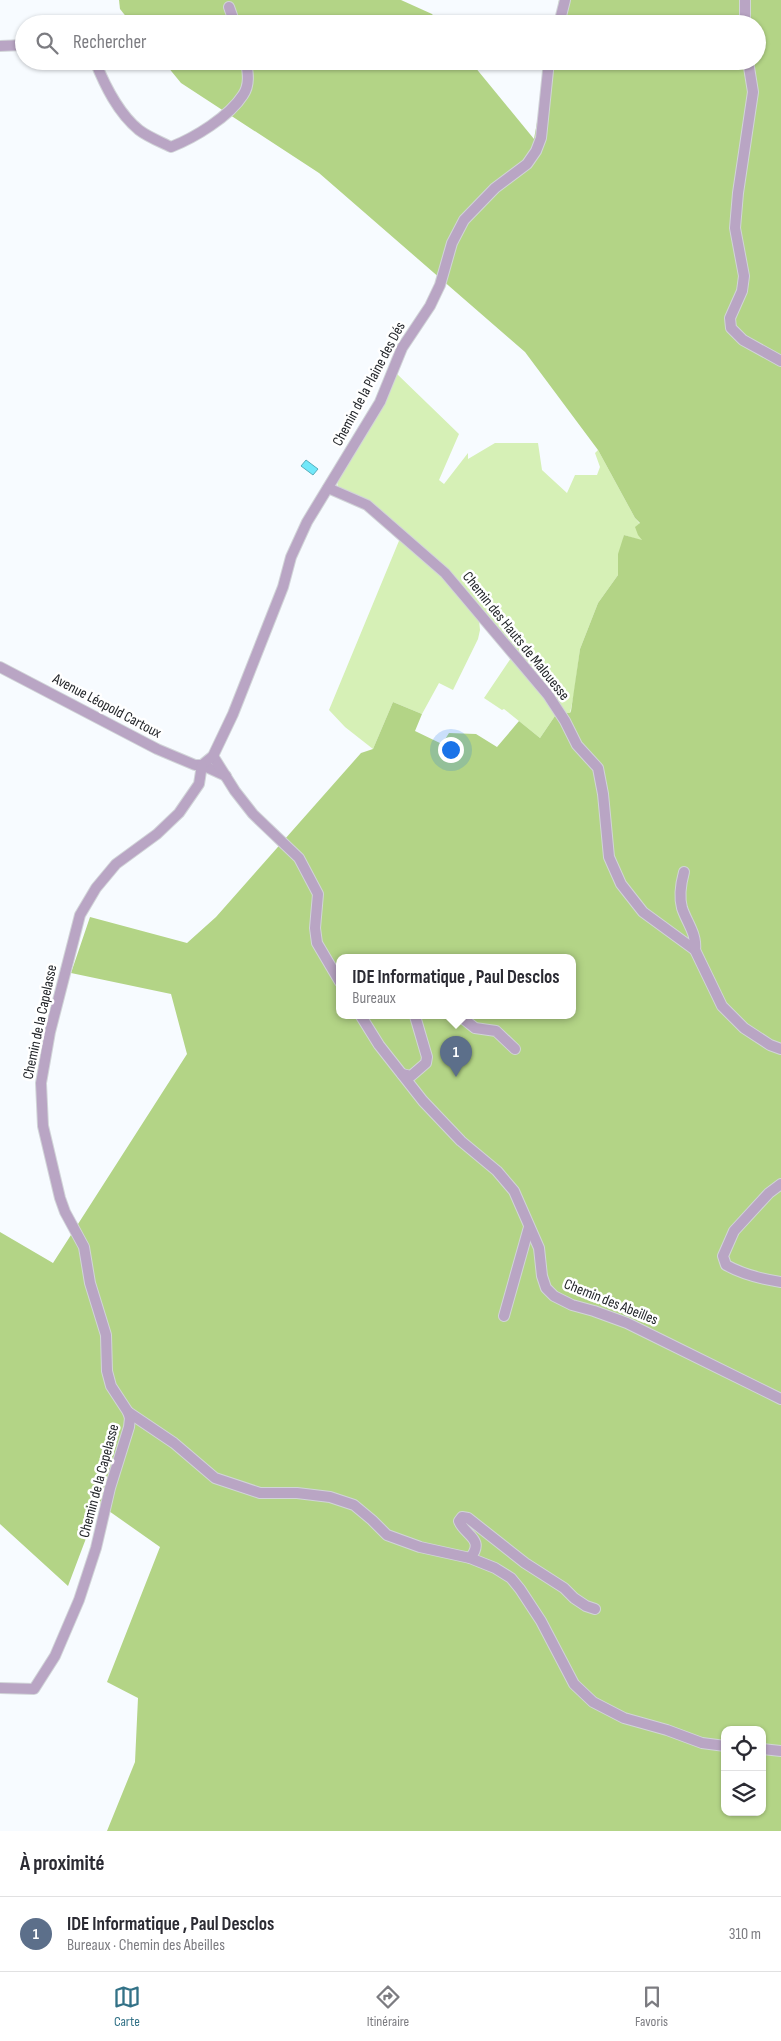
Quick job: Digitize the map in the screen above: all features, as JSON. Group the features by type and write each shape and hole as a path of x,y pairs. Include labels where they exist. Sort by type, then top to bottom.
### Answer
{"street":[{"path":"561,15 565,0"},
{"path":"745,0 745,15"},
{"path":"230,7 232,15"},
{"path":"0,46 15,45"},
{"path":"99,70 104,83 119,107 140,130 170,147 190,140 231,110 244,94 249,76 248,70"},
{"name":"Chemin de la Plaine des Dés","path":"213,756 233,714 283,587 291,557 306,522 380,402 402,348 430,306 440,285 452,243 464,220 494,188 527,164 536,151 541,138 548,70"},
{"path":"749,70 753,92 738,193 735,228 744,276 742,292 730,318 731,328 743,340 781,361"},
{"name":"Chemin des Hauts de Malouesse","path":"328,488 368,505 445,573 548,695 566,721 577,745 598,768 603,794 608,857 620,884 643,912 696,950 722,1006 744,1028 770,1045 781,1049"},
{"name":"Avenue Léopold Cartoux","path":"0,667 157,749 195,765 202,765"},
{"path":"226,776 202,765 213,756 253,814 299,858 318,894 315,928 317,943 336,975"},
{"name":"Chemin de la Capelasse","path":"0,1688 34,1689 55,1656 79,1600 96,1548 116,1467 128,1437 130,1418 111,1386 106,1335 90,1284 84,1247 65,1212 60,1198 44,1126 41,1083 50,1032 80,915 96,888 116,864 158,834 179,813 199,784 202,765"},
{"path":"684,872 681,885 682,907 693,931 696,950"},
{"name":"Chemin des Abeilles","path":"363,1019 379,1045 423,1101 461,1141 497,1171 514,1191 539,1248 542,1276 546,1288 554,1296 572,1305 627,1323 781,1399"},
{"path":"402,1074 411,1076 426,1062 427,1057 416,1019"},
{"path":"464,1019 475,1028 496,1031 515,1049"},
{"path":"781,1184 769,1193 734,1231 723,1256 726,1265 741,1273 781,1282"},
{"path":"504,1316 529,1227"},
{"path":"128,1412 174,1443 215,1478 260,1493 296,1493 330,1497 354,1505 387,1535 420,1547 470,1558 495,1568 511,1578 520,1589 541,1621 574,1684 593,1702 624,1718 668,1730 702,1743 721,1745"},
{"path":"470,1558 476,1552 476,1545 470,1533 460,1525 459,1520 462,1517 468,1518 525,1564 564,1588 574,1598 595,1610"},
{"path":"766,1750 781,1751"}],"green space":[{"path":"119,0 401,0 433,15 125,15 120,9"},
{"path":"559,0 781,0 781,1831 107,1831 135,1762 138,1698 107,1682 160,1547 99,1504 68,1586 0,1524 0,1232 53,1263 187,1054 171,994 71,973 90,917 187,943 216,917 361,753 373,749 393,702 422,714 415,731 442,744 449,733 476,734 497,747 519,721 540,738 557,713 570,713 571,711 580,649 598,603 618,575 618,554 624,535 642,540 635,527 640,523 635,518 598,450 525,352 319,173 181,83 170,70 477,70 534,139 546,70 766,70 766,15 556,15"},
{"path":"396,373 459,434 439,480 444,484 468,453 468,459 495,443 538,443 542,470 567,493 575,475 597,475 600,467 595,453 598,450 640,524 636,527 643,541 624,535 618,575 598,603 580,649 570,713 566,713 406,533 374,508 338,488 337,481"},
{"path":"401,536 445,577 479,620 480,630 478,639 453,690 439,683 422,714 393,702 373,749 345,727 329,710"},
{"path":"511,658 557,713 540,738 504,709 502,710 484,698"}],"water":[{"path":"306,460 318,469 313,475 301,466"}],"place":[{"name":"IDE Informatique , Paul Desclos","path":"456,1077"}]}
